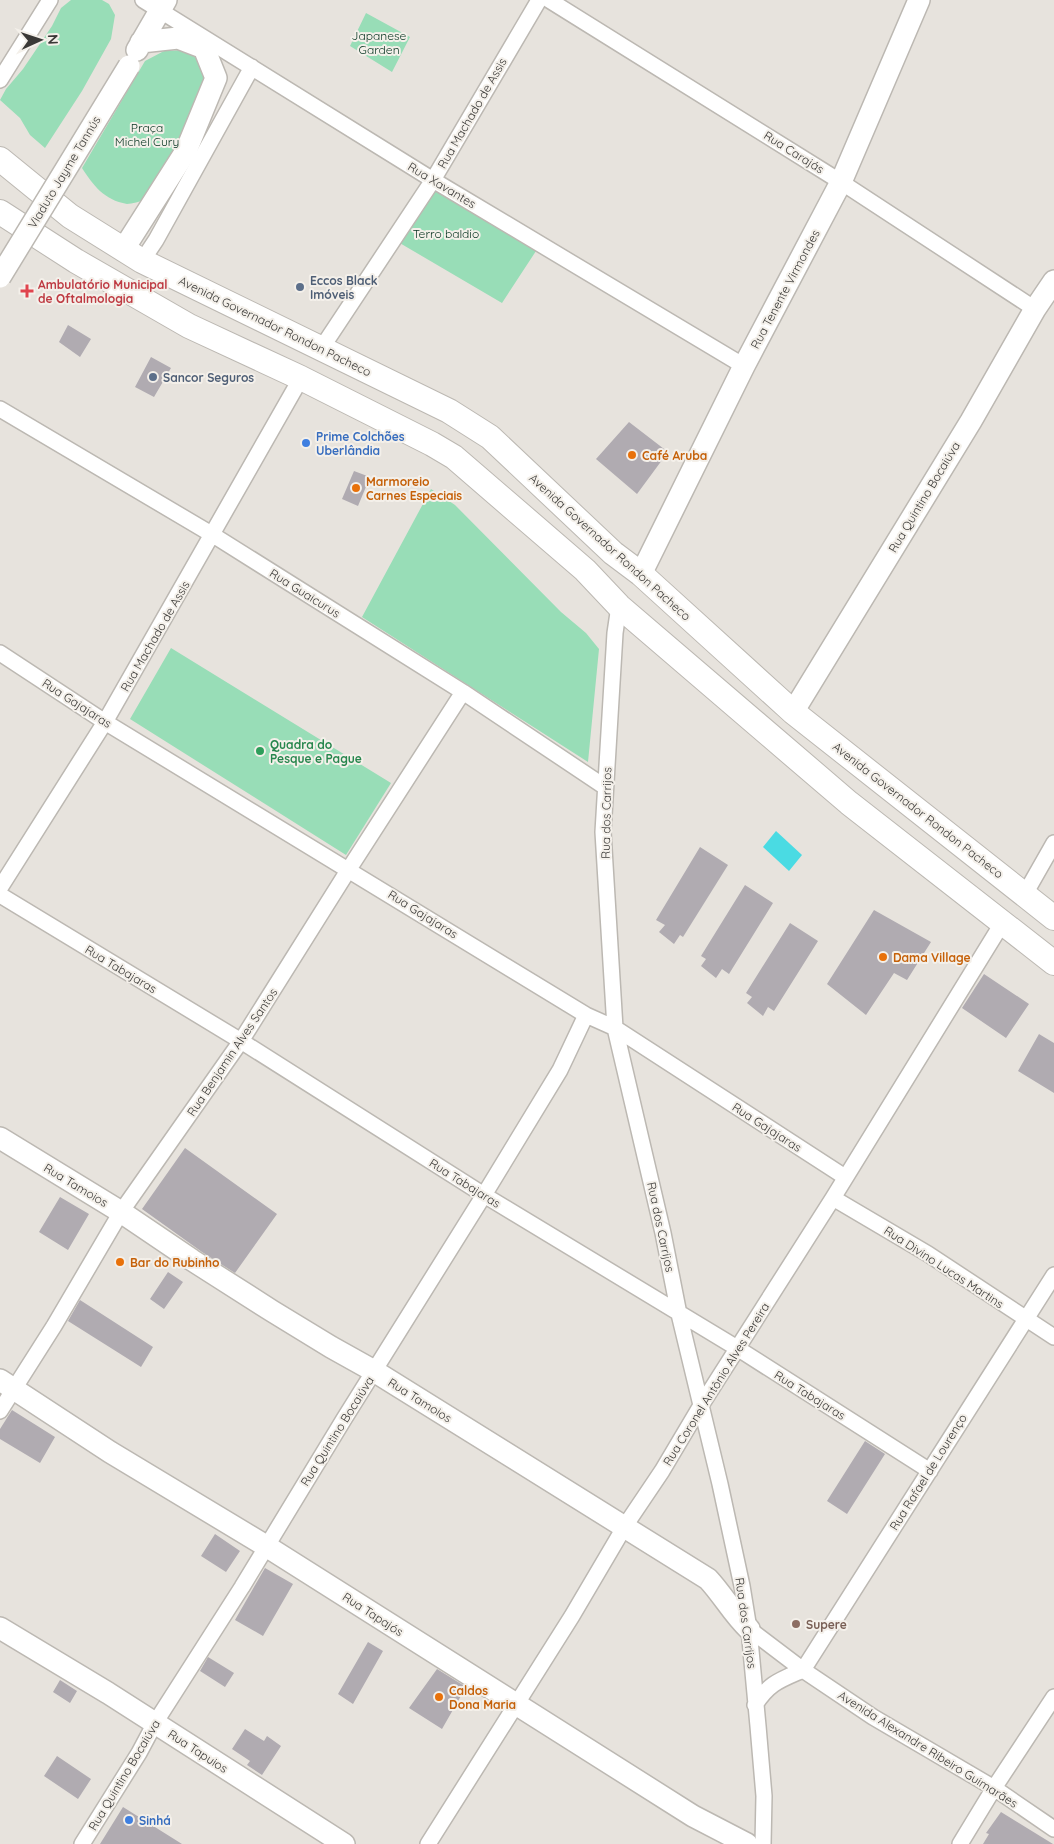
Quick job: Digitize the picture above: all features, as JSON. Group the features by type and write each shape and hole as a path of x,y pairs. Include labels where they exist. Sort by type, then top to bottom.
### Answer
{"main road":[{"name":"Avenida Governador Rondon Pacheco","path":"0,159 70,216 132,256 449,411 478,429 512,457 613,553 642,574 792,712 1054,918"},
{"path":"0,212 76,261 189,326 301,378 432,444 459,461 585,570 619,606 849,804 1054,963"}],"street":[{"path":"0,80 50,0"},
{"name":"Rua Machado de Assis","path":"321,349 433,180 539,0"},
{"name":"Rua Carajás","path":"549,0 841,182 1035,309"},
{"name":"Rua Tenente Virmondes","path":"642,574 744,366 841,182 919,0"},
{"name":"Rua Xavantes","path":"156,3 252,67 433,180 744,366"},
{"name":"Viaduto Jayme Tannús","path":"0,277 129,66 141,42 156,3"},
{"path":"132,256 186,151 216,78 204,48 178,38 141,42"},
{"path":"132,256 156,240 252,67"},
{"name":"Rua Quintino Bocaiúva","path":"792,712 971,421 1035,309 1052,290"},
{"name":"Rua Machado de Assis","path":"0,888 106,722 301,378"},
{"name":"Rua Guaicurus","path":"0,409 213,535 463,692 604,787"},
{"name":"Rua dos Carrijos","path":"619,606 615,633 604,787 603,832 615,1028 663,1233 700,1407 733,1543 749,1629 764,1796 764,1844"},
{"name":"Rua Gajajaras","path":"0,653 106,722 586,1015 615,1028 845,1177"},
{"name":"Rua Benjamin Alves Santos","path":"0,1411 7,1384 54,1326 121,1212 241,1041 463,692"},
{"path":"1025,894 1054,843"},
{"name":"Rua Tabajaras","path":"0,895 241,1041 484,1195 737,1348 930,1471"},
{"name":"Rua Coronel Antônio Alves Pereira","path":"428,1844 594,1580 625,1526 662,1471 700,1407 833,1198 1003,922"},
{"name":"Rua Quintino Bocaiúva","path":"82,1844 560,1070 586,1015"},
{"name":"Rua Tamoios","path":"0,1138 121,1212 272,1311 374,1371 708,1579 749,1629"},
{"name":"Rua Divino Lucas Martins","path":"833,1198 928,1254 1054,1337"},
{"name":"Rua Rafael de Lourenço","path":"803,1670 1054,1274"},
{"name":"Rua Tapajós","path":"7,1384 110,1452 266,1546 693,1816 748,1844"},
{"name":"Rua Tapuios","path":"0,1628 108,1693 344,1844"},
{"name":"Avenida Alexandre Ribeiro Guimarães","path":"749,1629 803,1670 873,1717 994,1788 1054,1829"},
{"path":"755,1706 764,1691 771,1685 803,1670"},
{"path":"960,1844 1054,1696"}],"green space":[{"path":"71,0 102,0 109,4 115,15 111,39 82,91 45,148 30,135 20,118 0,100 52,26 61,8"},
{"name":"Japanese Garden","path":"366,13 410,37 392,72 350,46"},
{"name":"Praça Michel Cury","path":"185,50 202,58 211,77 201,111 146,200 127,204 112,199 95,186 82,168 145,61 164,51"},
{"name":"Terro baldio","path":"434,188 536,251 502,303 398,242"},
{"path":"431,489 455,505 561,612 586,633 599,649 588,762 362,617"},
{"name":"Quadra do Pesque e Pague","path":"171,648 391,783 346,855 130,719"}],"water":[{"path":"776,831 802,855 789,871 763,847"}],"building":[{"path":"68,325 91,339 80,357 59,342"},
{"name":"Sancor Seguros","path":"151,357 171,368 154,397 135,387"},
{"name":"Café Aruba","path":"629,422 668,452 637,494 596,459"},
{"name":"Marmoreio Carnes Especiais","path":"354,471 370,477 358,506 342,499"},
{"path":"700,847 728,865 683,937 680,935 674,944 659,932 665,925 656,920"},
{"path":"745,885 773,903 729,974 722,969 716,978 701,966 706,959 701,956"},
{"name":"Dama Village","path":"874,910 931,942 907,980 894,973 866,1015 827,984"},
{"path":"790,923 818,941 774,1011 768,1007 763,1016 747,1003 752,997 746,993"},
{"path":"984,974 1029,1004 1006,1038 962,1008"},
{"path":"1039,1034 1054,1043 1054,1093 1018,1071"},
{"path":"185,1148 277,1214 235,1273 142,1209"},
{"path":"60,1197 89,1214 68,1250 39,1232"},
{"path":"168,1272 183,1282 164,1309 150,1299"},
{"path":"80,1300 153,1347 141,1367 68,1321"},
{"path":"12,1410 55,1437 40,1463 0,1439 0,1429"},
{"path":"865,1441 885,1454 847,1514 827,1501"},
{"path":"215,1534 240,1551 226,1572 201,1556"},
{"path":"265,1568 293,1584 263,1636 235,1620"},
{"path":"368,1642 383,1651 353,1704 338,1694"},
{"path":"208,1657 234,1673 225,1687 200,1671"},
{"name":"Caldos Dona Maria","path":"437,1669 466,1687 442,1729 409,1708"},
{"path":"60,1680 77,1691 70,1703 53,1692"},
{"path":"245,1729 264,1741 267,1736 281,1746 262,1775 247,1765 250,1761 232,1749"},
{"path":"57,1756 91,1779 78,1799 44,1776"},
{"name":"Sinhá","path":"123,1807 182,1844 100,1844"},
{"path":"1001,1812 1053,1844 983,1844 989,1834 986,1833"}],"place":[{"name":"Eccos Black Imóveis","path":"300,287"},
{"name":"Ambulatório Municipal de Oftalmologia","path":"27,291"},
{"name":"Sancor Seguros","path":"153,377"},
{"name":"Prime Colchões Uberlândia","path":"306,443"},
{"name":"Café Aruba","path":"632,455"},
{"name":"Marmoreio Carnes Especiais","path":"356,488"},
{"name":"Quadra do Pesque e Pague","path":"260,751"},
{"name":"Dama Village","path":"883,957"},
{"name":"Bar do Rubinho","path":"120,1262"},
{"name":"Supere","path":"796,1624"},
{"name":"Caldos Dona Maria","path":"439,1697"},
{"name":"Sinhá","path":"129,1820"}]}
